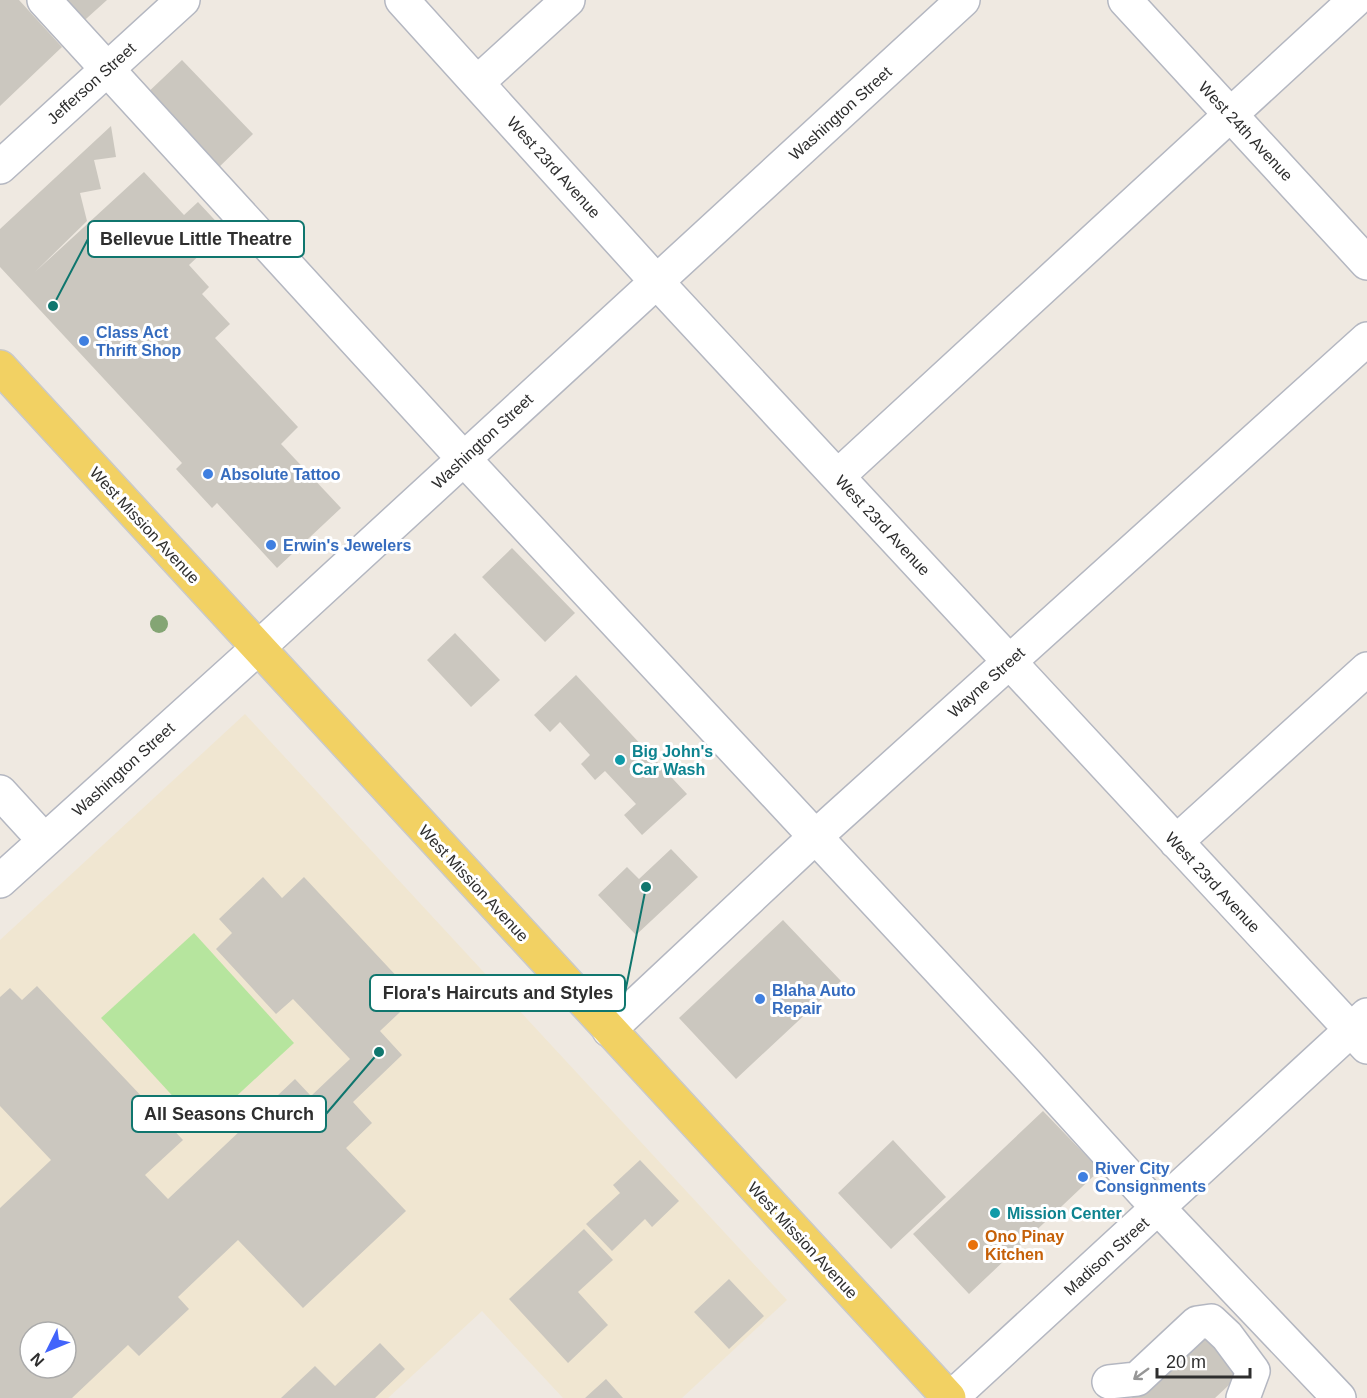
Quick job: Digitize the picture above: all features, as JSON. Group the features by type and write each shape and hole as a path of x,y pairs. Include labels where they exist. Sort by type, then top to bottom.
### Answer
{"main road":[{"name":"West Mission Avenue","path":"0,367 950,1398"}],"street":[{"path":"44,0 814,838 1339,1398"},
{"name":"Jefferson Street","path":"0,167 183,0"},
{"name":"West 23rd Avenue","path":"402,0 656,281 1009,663 1176,842 1362,1031"},
{"path":"478,82 568,0"},
{"name":"Washington Street","path":"0,881 258,648 963,0"},
{"name":"West 24th Avenue","path":"1125,0 1367,262"},
{"path":"838,476 1355,0"},
{"name":"Wayne Street","path":"609,1030 814,838 1367,339"},
{"path":"1176,842 1367,669"},
{"path":"0,792 44,840"},
{"name":"Madison Street","path":"950,1398 1159,1208 1362,1031"},
{"path":"1109,1382 1137,1379 1197,1323 1211,1321 1227,1336 1253,1371 1243,1398"}],"shaded area":[{"path":"245,714 787,1300 682,1398 563,1398 482,1311 388,1398 0,1398 0,940"}],"green space":[{"path":"194,933 294,1043 202,1128 101,1018"}],"building":[{"path":"0,0 19,0 62,47 0,106"},
{"path":"54,0 107,0 77,27"},
{"path":"182,60 253,134 214,172 142,98"},
{"path":"111,126 116,157 94,160 101,189 80,193 87,221 35,272 144,172 184,215 198,202 225,231 189,265 209,287 202,294 230,324 215,338 298,427 281,444 341,508 277,568 217,503 212,508 176,469 182,463 0,267 0,229"},
{"path":"512,548 575,613 545,642 482,577"},
{"path":"455,633 500,680 471,707 427,660"},
{"name":"Big John's Car Wash","path":"576,675 687,794 642,835 624,815 636,804 605,771 595,780 581,764 590,755 560,722 550,732 534,715"},
{"path":"671,849 698,877 636,935 598,895 627,867 639,879"},
{"path":"263,877 282,898 304,877 416,997 380,1031 402,1055 353,1102 372,1123 346,1148 406,1211 303,1308 238,1240 178,1297 189,1309 139,1356 128,1345 72,1398 0,1398 0,1208 51,1160 0,1106 0,997 10,988 22,1000 37,986 183,1140 145,1175 168,1199 295,1079 311,1096 350,1059 293,999 276,1014 216,949 232,933 219,919"},
{"name":"Blaha Auto Repair","path":"783,920 841,981 736,1079 679,1018"},
{"name":"Mission Center","path":"1043,1111 1100,1170 969,1294 913,1234"},
{"path":"893,1140 946,1197 891,1249 838,1193"},
{"path":"640,1160 679,1201 652,1227 645,1219 612,1251 586,1224 620,1193 613,1185"},
{"path":"584,1229 613,1260 578,1292 608,1325 568,1363 509,1299"},
{"path":"729,1279 764,1316 729,1349 694,1312"},
{"path":"1205,1330 1243,1372 1215,1398 1131,1398"},
{"path":"380,1343 405,1369 375,1398 281,1398 315,1366 335,1386"},
{"path":"606,1379 623,1398 585,1398"}],"place":[{"name":"Bellevue Little Theatre","path":"53,306"},
{"name":"Class Act Thrift Shop","path":"84,341"},
{"name":"Absolute Tattoo","path":"208,474"},
{"name":"Erwin's Jewelers","path":"271,545"},
{"name":"Big John's Car Wash","path":"620,760"},
{"name":"Flora's Haircuts and Styles","path":"646,887"},
{"name":"Blaha Auto Repair","path":"760,999"},
{"name":"All Seasons Church","path":"379,1052"},
{"name":"River City Consignments","path":"1083,1177"},
{"name":"Mission Center","path":"995,1213"},
{"name":"Ono Pinay Kitchen","path":"973,1245"}]}
